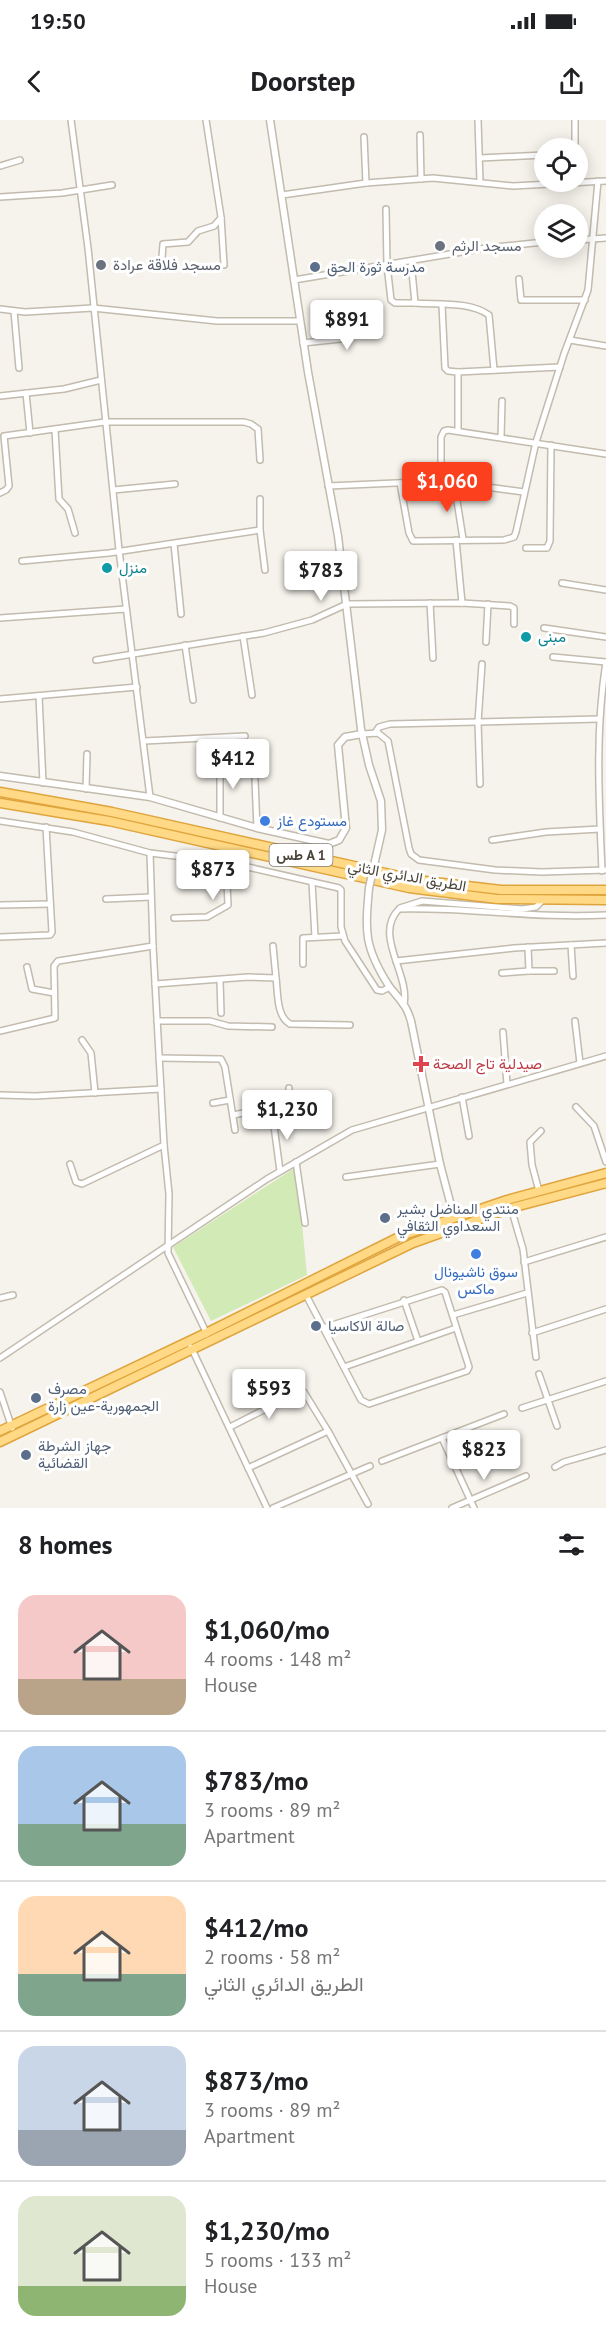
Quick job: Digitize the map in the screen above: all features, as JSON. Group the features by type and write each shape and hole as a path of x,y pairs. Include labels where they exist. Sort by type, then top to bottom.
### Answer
{"highway":[{"name":"الطريق الدائري الثاني","path":"0,792 111,812 417,880 512,890 606,890"},
{"name":"الطريق الدائري الثاني","path":"0,803 119,823 408,888 488,899 606,900"},
{"path":"0,1442 190,1346 206,1333 401,1236 454,1217 606,1173"},
{"path":"0,1431 190,1346 211,1342 413,1243 511,1208 606,1183"},
{"path":"355,1258 360,1269"}],"street":[{"path":"71,120 119,550 150,798"},
{"path":"206,120 221,218 224,265"},
{"path":"270,120 303,343 338,536 362,734 382,814 382,830 369,888 365,926 368,945 375,963 404,1004 411,1021 440,1164 454,1217"},
{"path":"478,120 480,182"},
{"path":"574,120 574,138"},
{"path":"420,135 421,179"},
{"path":"364,137 366,183"},
{"path":"480,158 534,155"},
{"path":"0,166 20,160"},
{"path":"282,195 366,183 442,177 513,186 534,185"},
{"path":"588,181 606,181"},
{"path":"400,483 412,540 418,542 463,539 504,540 514,537 536,442 590,280 598,181"},
{"path":"0,197 112,185"},
{"path":"386,209 387,265 391,300 442,304 478,310 489,315 494,370"},
{"path":"162,258 164,244 188,242 198,231 214,226 221,218"},
{"path":"588,239 606,238"},
{"path":"294,280 486,248 534,244"},
{"path":"411,261 415,303"},
{"path":"519,279 520,300 585,300"},
{"path":"442,304 447,371 560,367"},
{"path":"0,309 14,311 93,308 217,321 300,321"},
{"path":"303,343 350,338 353,336 361,314 368,309"},
{"path":"14,311 19,368"},
{"path":"570,340 606,346"},
{"path":"458,372 458,431"},
{"path":"0,396 64,389 100,380"},
{"path":"26,393 30,433"},
{"path":"501,437 502,401"},
{"path":"0,493 9,486 4,436 105,422 244,422 258,429 260,460"},
{"path":"56,430 59,499 68,509 75,533"},
{"path":"441,481 442,434 448,430 606,454"},
{"path":"526,548 547,548 549,541 551,445"},
{"path":"328,486 441,481 524,492"},
{"path":"454,482 463,539"},
{"path":"113,490 175,484"},
{"path":"260,499 260,530 265,570"},
{"path":"22,561 101,554 260,530"},
{"path":"456,540 462,603"},
{"path":"174,544 181,614"},
{"path":"562,583 606,590"},
{"path":"430,603 433,658"},
{"path":"96,660 243,636 307,622 347,604 462,603 513,606 514,624"},
{"path":"486,642 488,604"},
{"path":"0,618 126,609"},
{"path":"544,628 606,637"},
{"path":"243,636 252,695"},
{"path":"185,645 193,700"},
{"path":"0,776 150,798 257,828 329,844 339,840 345,831 346,824 338,745 345,736 375,733 384,736 389,744 409,848 411,854 418,860 518,872 604,871 598,719 604,695 606,662 553,657"},
{"path":"480,784 478,722 482,663"},
{"path":"0,699 137,687"},
{"path":"39,696 43,783"},
{"path":"375,733 379,727 387,724 598,719"},
{"path":"144,741 245,736"},
{"path":"86,789 87,754"},
{"path":"598,756 606,757"},
{"path":"220,760 220,818"},
{"path":"255,780 257,828"},
{"path":"0,821 87,835 150,853 226,862 340,888 343,936 349,950 377,990 382,991 390,987"},
{"path":"492,840 602,826"},
{"path":"0,937 51,934 53,931 46,827"},
{"path":"150,853 159,1058 169,1194 169,1257 211,1342"},
{"path":"174,918 207,917 228,905 226,862"},
{"path":"312,882 315,937"},
{"path":"106,898 151,897"},
{"path":"404,1004 405,987 392,946 390,927 392,918 399,909 422,901 514,909 534,907 542,901"},
{"path":"0,905 50,904"},
{"path":"399,909 436,908 552,916 606,915"},
{"path":"303,964 302,939 343,936"},
{"path":"396,961 528,947 606,943"},
{"path":"571,945 573,976"},
{"path":"0,1031 55,1018 54,966 58,961 153,946"},
{"path":"273,946 280,1009 285,1022 350,1025"},
{"path":"528,947 529,971"},
{"path":"27,967 33,989 54,993"},
{"path":"502,973 554,970"},
{"path":"155,984 248,977 276,978"},
{"path":"220,980 221,1013"},
{"path":"157,1021 210,1021 228,1026 273,1027"},
{"path":"575,1021 580,1063"},
{"path":"503,1032 507,1084"},
{"path":"82,1040 91,1053 95,1093"},
{"path":"0,1358 280,1171 352,1130 606,1056"},
{"path":"159,1058 221,1059 225,1067 235,1130"},
{"path":"280,1171 273,1133 281,1109 289,1099 289,1088"},
{"path":"0,1095 161,1089"},
{"path":"462,1097 469,1136"},
{"path":"213,1103 230,1100"},
{"path":"576,1107 594,1126 606,1162"},
{"path":"233,1115 254,1111 259,1117 275,1124"},
{"path":"539,1191 532,1165 530,1142 541,1131"},
{"path":"70,1164 76,1182 82,1184 164,1145"},
{"path":"296,1162 305,1223"},
{"path":"346,1177 440,1164"},
{"path":"511,1208 523,1249 526,1293 536,1357"},
{"path":"524,1262 606,1237"},
{"path":"306,1295 323,1328 361,1400 369,1404 467,1371 469,1362 445,1292 442,1290 404,1300 323,1328"},
{"path":"453,1315 526,1293"},
{"path":"0,1298 13,1295"},
{"path":"404,1300 418,1341"},
{"path":"532,1333 606,1309"},
{"path":"344,1367 456,1328"},
{"path":"190,1346 267,1508"},
{"path":"539,1374 557,1426"},
{"path":"522,1408 606,1381"},
{"path":"230,1427 301,1391 307,1394 368,1504"},
{"path":"0,1392 14,1435"},
{"path":"382,1461 504,1414"},
{"path":"248,1468 328,1431"},
{"path":"442,1438 474,1508"},
{"path":"555,1467 564,1462 606,1450"},
{"path":"273,1508 370,1466"},
{"path":"452,1508 526,1476"}],"green space":[{"path":"293,1169 297,1172 307,1275 211,1321 173,1247"}],"place":[{"name":"مسجد الرثم","path":"440,246"},
{"name":"مسجد فلاقة عرادة","path":"101,265"},
{"name":"مدرسة ثورة الحق","path":"315,267"},
{"name":"منزل","path":"107,568"},
{"name":"مبنى","path":"526,637"},
{"name":"مستودع غاز","path":"265,821"},
{"name":"صيدلية تاج الصحة","path":"421,1064"},
{"name":"منتدي المناضل بشير السعداوي الثقافي","path":"385,1218"},
{"name":"سوق ناشيونال ماكس","path":"476,1254"},
{"name":"صالة الاكاسيا","path":"316,1326"},
{"name":"مصرف الجمهورية-عين زارة","path":"36,1398"},
{"name":"جهاز الشرطة القضائية","path":"26,1455"}]}
